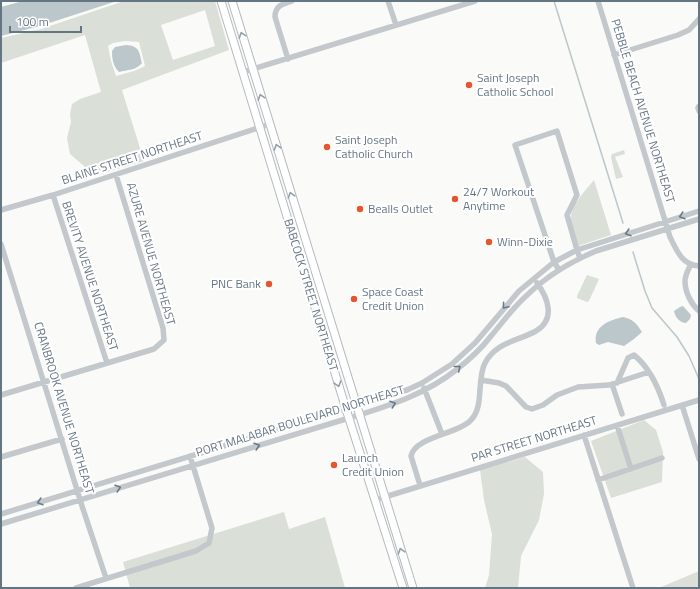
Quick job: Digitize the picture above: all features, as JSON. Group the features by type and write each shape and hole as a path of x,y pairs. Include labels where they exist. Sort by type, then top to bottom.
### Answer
{"main road":[{"path":"222,3 232,2"},
{"name":"BABCOCK STREET NORTHEAST","path":"232,2 413,588"},
{"name":"BABCOCK STREET NORTHEAST","path":"222,3 346,409 403,588"}],"street":[{"path":"288,59 275,17 275,11 281,4 292,1"},
{"path":"388,1 396,25"},
{"path":"243,72 475,1"},
{"name":"PEBBLE BEACH AVENUE NORTHEAST","path":"598,1 668,228 678,254 690,266"},
{"path":"614,55 678,35 689,30 699,18"},
{"path":"699,106 699,111"},
{"name":"BLAINE STREET NORTHEAST","path":"1,210 116,175 270,124"},
{"path":"559,270 554,262 515,145 557,131 577,195 567,215 580,258"},
{"name":"AZURE AVENUE NORTHEAST","path":"107,363 154,349 164,340 163,328 116,175"},
{"name":"BREVITY AVENUE NORTHEAST","path":"53,195 107,363"},
{"name":"PORT MALABAR BOULEVARD NORTHEAST","path":"1,514 407,390 422,383 452,364 470,348 507,304 533,279 554,262 577,250 699,211"},
{"name":"PORT MALABAR BOULEVARD NORTHEAST","path":"1,524 396,404 425,390 456,370 480,349 511,310 538,285 559,270 596,251 699,219"},
{"name":"CRANBROOK AVENUE NORTHEAST","path":"1,244 80,500 106,578"},
{"path":"699,266 690,266 684,280 693,306 699,311"},
{"path":"419,482 411,456 412,452 420,444 459,428 472,420 478,410 481,380 486,363 495,350 506,343 535,331 548,315 547,300 533,279"},
{"path":"622,414 615,383 628,358 634,355 657,384 664,405"},
{"path":"1,395 107,363"},
{"path":"481,380 498,382 506,386 526,407 530,409 537,408 557,395 578,387 615,383 649,372"},
{"path":"422,383 442,434"},
{"name":"PAR STREET NORTHEAST","path":"375,500 699,400"},
{"path":"682,405 699,459"},
{"path":"617,425 631,469"},
{"path":"584,435 633,588"},
{"path":"1,457 62,439"},
{"path":"76,588 196,551 209,543 212,528 190,456"},
{"path":"598,480 662,458"}],"shaded area":[{"path":"23,1 117,1 40,26 1,36 1,7"},
{"path":"124,1 215,1 229,50 122,90 144,161 87,178 84,166 70,154 67,138 71,122 70,114 72,104 80,99 101,92 85,35 1,63 1,38 41,29","holes":["205,10 215,46 173,60 161,25","125,41 139,42 145,66 116,76 108,46 113,43"]},
{"path":"126,45 134,47 138,50 142,63 135,68 119,72 113,62 112,51 115,47"},
{"path":"624,150 625,154 615,157 623,177 616,179 611,157 612,154"},
{"path":"594,180 611,235 578,246 571,224 572,212 578,200"},
{"path":"587,275 599,279 589,301 587,302 577,298 577,296"},
{"path":"683,306 691,315 690,319 686,323 678,319 674,311"},
{"path":"623,317 634,322 642,332 624,346 608,342 599,345 596,343 597,332 600,328 608,322"},
{"path":"644,420 656,430 663,452 662,482 611,498 591,441"},
{"path":"525,457 543,472 544,494 539,520 521,556 518,588 485,588 489,575 492,534 484,500 480,470"},
{"path":"284,512 289,529 325,517 345,588 130,588 123,562"},
{"path":"699,571 699,588 659,588"}],"waterway":[{"path":"554,1 623,223"},
{"path":"633,252 652,308 677,337 689,356 699,379"}],"place":[{"name":"Saint Joseph Catholic School","path":"469,85"},
{"name":"Saint Joseph Catholic Church","path":"327,147"},
{"name":"24/7 Workout Anytime","path":"455,199"},
{"name":"Bealls Outlet","path":"360,209"},
{"name":"Winn-Dixie","path":"489,242"},
{"name":"PNC Bank","path":"269,284"},
{"name":"Space Coast Credit Union","path":"354,299"},
{"name":"Launch Credit Union","path":"334,465"}]}
